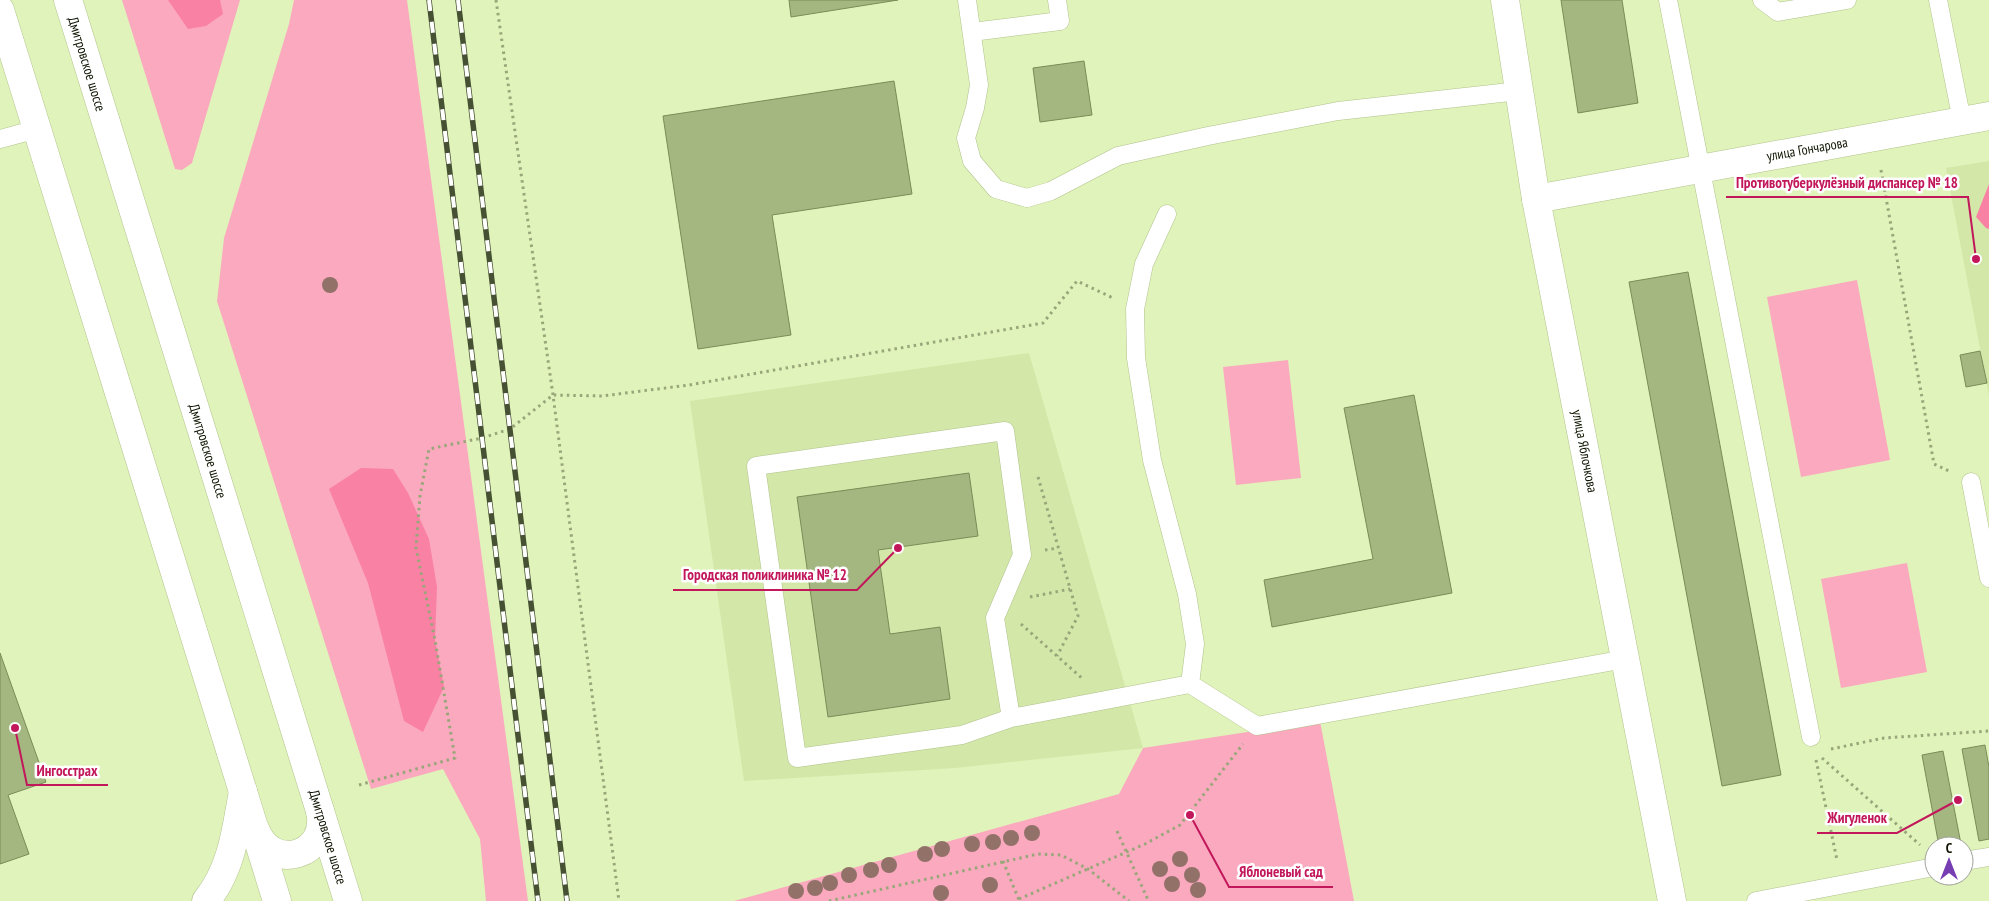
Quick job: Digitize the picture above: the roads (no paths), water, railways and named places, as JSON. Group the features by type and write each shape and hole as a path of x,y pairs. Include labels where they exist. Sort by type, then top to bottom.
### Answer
{"main road":[{"name":"Дмитровское шоссе","path":"68,0 348,901"},
{"name":"улица Яблочкова","path":"1505,0 1536,199 1672,901"},
{"path":"0,10 277,901"},
{"name":"улица Гончарова","path":"1536,199 1989,116"},
{"path":"206,901 215,890 227,865 235,839 243,791"},
{"path":"256,831 261,842 270,850 280,854 298,853 308,848 316,840 322,823 320,811"}],"lane":[{"path":"967,0 979,85 975,108 966,138 972,161 996,189 1027,198 1052,191 1118,156 1208,136 1338,111 1519,91"},
{"path":"972,32 1060,21 1057,0"},
{"path":"1668,0 1813,745"},
{"path":"1762,0 1778,12 1847,0"},
{"path":"1938,0 1962,121"},
{"path":"0,139 37,129"},
{"path":"1166,214 1144,264 1135,309 1136,358 1152,460 1187,594 1195,644 1190,684"},
{"path":"1011,718 995,618 1022,555 1005,431 756,466 797,758 962,735 1011,718 1190,684 1257,726 1625,659"},
{"path":"1972,482 1989,578"},
{"path":"1974,859 1989,857"},
{"path":"1756,901 1924,869"}],"railway":[{"path":"429,0 538,901"},
{"path":"458,0 567,901"}],"place":[{"name":"Противотуберкулёзный диспансер № 18","path":"1976,259"},
{"name":"Городская поликлиника № 12","path":"898,548"},
{"name":"Ингосстрах","path":"15,728"},
{"name":"Жигуленок","path":"1958,800"},
{"name":"Яблоневый сад","path":"1190,815"}]}
